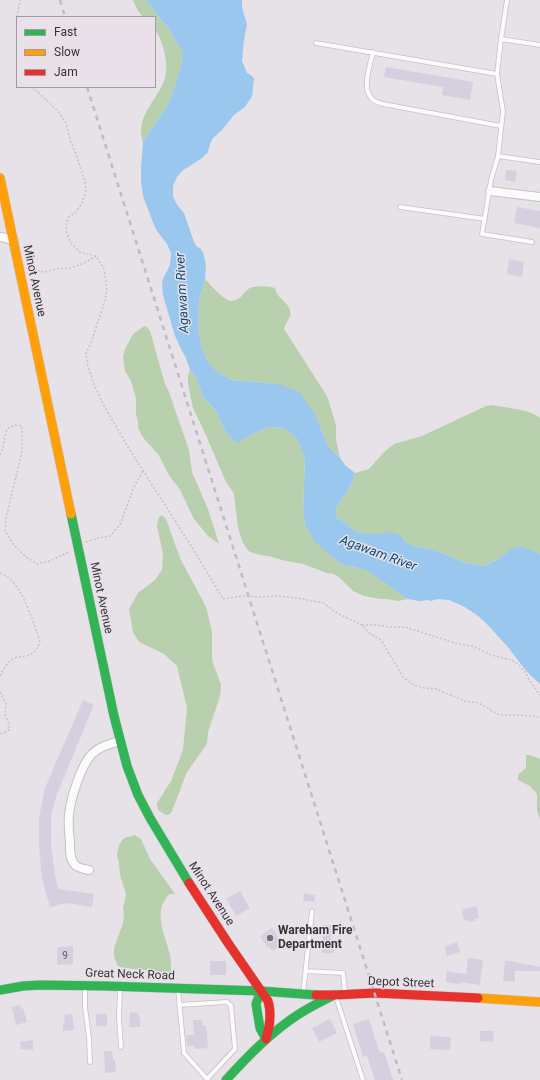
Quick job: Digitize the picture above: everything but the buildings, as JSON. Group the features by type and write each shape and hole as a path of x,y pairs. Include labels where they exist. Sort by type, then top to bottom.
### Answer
{"main road":[{"name":"Minot Avenue","path":"0,178 114,716 129,773 137,793 160,837 204,906 268,1001 270,1010 270,1026 266,1039"},
{"name":"Great Neck Road","path":"0,990 34,985 120,986 260,991"},
{"name":"Depot Street","path":"260,991 335,995 375,993 540,1002"},
{"path":"260,991 256,1004 260,1028 266,1039"},
{"path":"226,1080 266,1039 282,1025 300,1013 335,995"}],"street":[{"path":"490,191 540,197"},
{"path":"0,211 5,202"},
{"path":"0,237 6,238 14,243"},
{"path":"89,870 75,866 71,857 69,821 71,804 81,773 88,758 100,748 120,741"}],"lane":[{"path":"507,0 497,74 503,111 498,156 491,180 482,234 532,242"},
{"path":"501,39 540,45"},
{"path":"316,43 497,74"},
{"path":"373,52 367,86 370,97 378,103 501,126"},
{"path":"498,156 540,162"},
{"path":"400,207 485,218"},
{"path":"303,994 312,911"},
{"path":"306,971 342,972 346,994"},
{"path":"85,986 85,1007 90,1062"},
{"path":"120,986 119,1017 121,1047"},
{"path":"178,988 179,1005 184,1053 208,1079 235,1049 231,1006 227,1002 179,1005"},
{"path":"335,995 363,1080"}],"path":[{"path":"18,16 20,0"},
{"path":"33,88 57,110 66,123 70,142 77,157 85,182 86,192 82,204 76,212 69,217 66,223 66,233 71,243 80,252 96,256 104,269 107,289 105,300 92,340 86,353 93,382 103,404 128,447 193,548 223,599 242,596 278,596 323,603 362,625 369,633 381,640 403,677 414,686 436,689 465,701 478,703 499,714 520,714 540,717"},
{"path":"14,243 29,254 36,269 41,272 72,268 87,262 96,256"},
{"path":"0,455 3,449 7,429 15,425 22,426 22,452 6,518 5,531 14,545 25,556 37,564 50,561 98,538 110,536 120,525 133,489 143,471"},
{"path":"0,573 10,578 18,588 30,614 40,642 37,651 11,660 5,666 0,676"},
{"path":"362,625 389,627 405,626 455,643 472,646 491,655 512,660 526,672 529,680 540,695"},
{"path":"0,692 6,702 5,715 10,729 0,734"}],"green space":[{"path":"133,0 146,0 171,32 182,51 183,59 168,105 143,142 141,127 148,109 163,84 166,73 166,62 159,36 156,32 156,16 142,16"},
{"path":"205,279 220,295 229,301 238,299 249,288 265,286 275,288 277,294 289,307 291,313 284,329 327,396 336,425 336,440 340,458 328,446 315,414 279,384 231,380 219,373 208,363 201,345 198,327 199,300"},
{"path":"144,326 150,331 165,384 189,450 192,472 208,509 219,544 208,536 194,519 179,488 170,477 158,454 142,436 138,427 136,398 131,381 125,371 123,357 125,349 133,334"},
{"path":"190,370 196,377 203,397 215,409 225,431 236,442 239,442 268,427 283,428 298,440 305,459 303,512 305,524 341,564 366,570 408,599 398,601 364,596 353,591 334,574 303,564 250,552 248,550 243,543 238,528 234,494 225,480 193,408 188,384 188,375"},
{"path":"492,405 524,411 540,418 540,555 536,552 508,551 497,560 484,566 466,563 437,551 412,545 405,542 402,537 386,532 368,534 357,532 337,518 335,511 347,492 355,473 369,469 384,452 394,444 422,436 486,406"},
{"path":"162,515 166,519 180,558 206,607 212,631 212,660 221,685 220,696 208,732 207,744 187,772 172,811 169,815 166,815 158,810 157,803 171,781 183,750 187,708 177,666 164,654 139,642 133,632 129,609 138,593 155,580 162,570 163,554 157,526 159,517"},
{"path":"526,755 540,759 540,819 537,811 537,794 530,786 518,780 518,775 526,768"},
{"path":"135,835 141,839 150,859 175,894 170,894 164,900 161,908 161,923 170,955 172,977 164,977 146,970 118,966 114,957 114,948 123,923 123,908 126,894 120,875 117,855 119,845 124,838"}],"water":[{"name":"Agawam River","path":"146,0 242,0 242,8 247,24 242,61 247,73 254,79 252,96 245,107 234,115 222,130 213,138 208,152 202,158 182,171 177,177 173,186 173,196 175,201 184,213 194,242 203,252 206,265 205,279 199,300 198,327 201,345 208,363 219,373 231,380 279,384 299,392 315,414 328,446 345,465 355,473 347,492 335,511 337,518 357,532 368,534 386,532 396,533 402,537 405,542 412,545 437,551 466,563 484,566 497,560 508,551 516,547 522,547 540,555 540,684 527,672 508,647 485,622 463,606 449,600 437,599 431,601 419,601 408,599 366,570 341,564 315,542 305,524 303,512 305,460 298,440 283,428 268,427 239,442 236,442 225,431 215,409 203,397 196,377 190,370 175,336 163,295 162,281 170,265 171,253 167,244 154,225 143,196 141,167 143,142 168,105 183,59 182,51 171,32"}],"railway":[{"path":"60,0 65,16"},
{"path":"87,88 402,1080"}],"traffic: fast":[{"path":"71,514 114,716 127,766 138,795 150,818 189,883"},
{"path":"0,990 40,985 107,986 261,991 316,995"},
{"path":"261,991 256,1004 260,1028 266,1039"},
{"path":"226,1080 269,1036 303,1011 334,995"}],"traffic: slow":[{"path":"0,178 71,514"},
{"path":"478,998 540,1002"}],"traffic: jam":[{"path":"189,883 268,1001 270,1020 266,1039"},
{"path":"316,995 375,993 478,998"}],"place":[{"name":"Wareham Fire Department","path":"270,938"}]}
